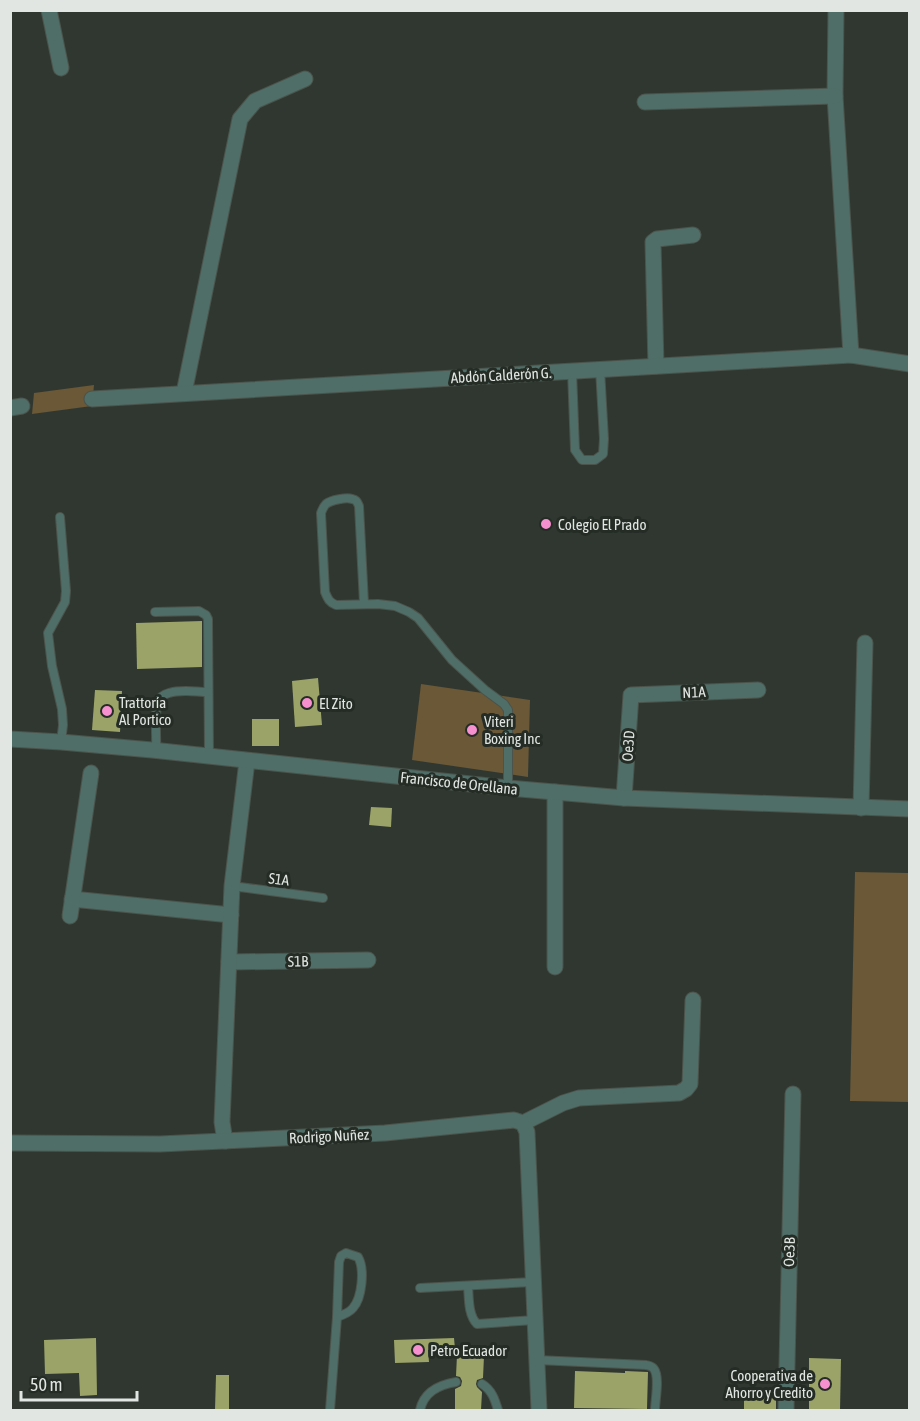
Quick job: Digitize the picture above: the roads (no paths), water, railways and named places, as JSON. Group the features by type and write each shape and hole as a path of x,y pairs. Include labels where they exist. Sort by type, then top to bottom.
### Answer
{"street":[{"path":"49,10 61,68"},
{"path":"836,10 835,96 851,355"},
{"path":"184,393 240,119 255,101 305,79"},
{"path":"645,102 835,96"},
{"path":"656,366 653,242 657,239 693,235"},
{"name":"Abdón Calderón G.","path":"92,399 851,355 909,364"},
{"path":"861,808 866,643"},
{"name":"N1A","path":"631,695 758,690"},
{"name":"Oe3D","path":"624,798 631,695"},
{"name":"Francisco de Orellana","path":"10,739 156,751 624,798 909,809"},
{"path":"225,1141 222,1122 232,886 247,761"},
{"path":"70,916 91,773"},
{"path":"555,792 555,967"},
{"path":"72,899 231,915"},
{"name":"S1B","path":"229,962 368,960"},
{"path":"539,1410 527,1132 524,1123 563,1102 579,1098 679,1093 686,1089 690,1084 693,1000"},
{"name":"Oe3B","path":"786,1410 793,1094"},
{"name":"Rodrigo Nuñez","path":"10,1143 160,1144 384,1133 514,1120 524,1123"}],"lane":[{"path":"572,371 575,450 582,460 595,460 603,454 604,439 600,369"},
{"path":"364,603 359,506 357,502 349,498 331,501 323,507 321,513 325,592 328,599 336,605 378,604 395,606 409,612 418,618 452,660 484,690 504,704 508,710 508,788"},
{"path":"60,517 65,602 48,633 52,666 62,709 61,742"},
{"path":"155,612 199,611 206,615 209,757"},
{"path":"156,751 157,710 158,702 162,697 167,693 177,691 208,692"},
{"name":"S1A","path":"232,886 323,898"},
{"path":"330,1410 339,1262 341,1256 346,1253 358,1257 361,1262 362,1281 360,1295 353,1309 337,1317"},
{"path":"420,1288 533,1282"},
{"path":"468,1286 471,1314 477,1324 535,1320"},
{"path":"537,1360 652,1367 657,1377 655,1410"},
{"path":"420,1410 430,1392 443,1384 456,1382"},
{"path":"482,1384 493,1395 498,1410"}],"place":[{"name":"Colegio El Prado","path":"546,524"},
{"name":"El Zito","path":"307,703"},
{"name":"Trattoría Al Portico","path":"107,711"},
{"name":"Viteri Boxing Inc","path":"472,730"},
{"name":"Petro Ecuador","path":"418,1350"},
{"name":"Cooperativa de Ahorro y Credito","path":"825,1384"}]}
